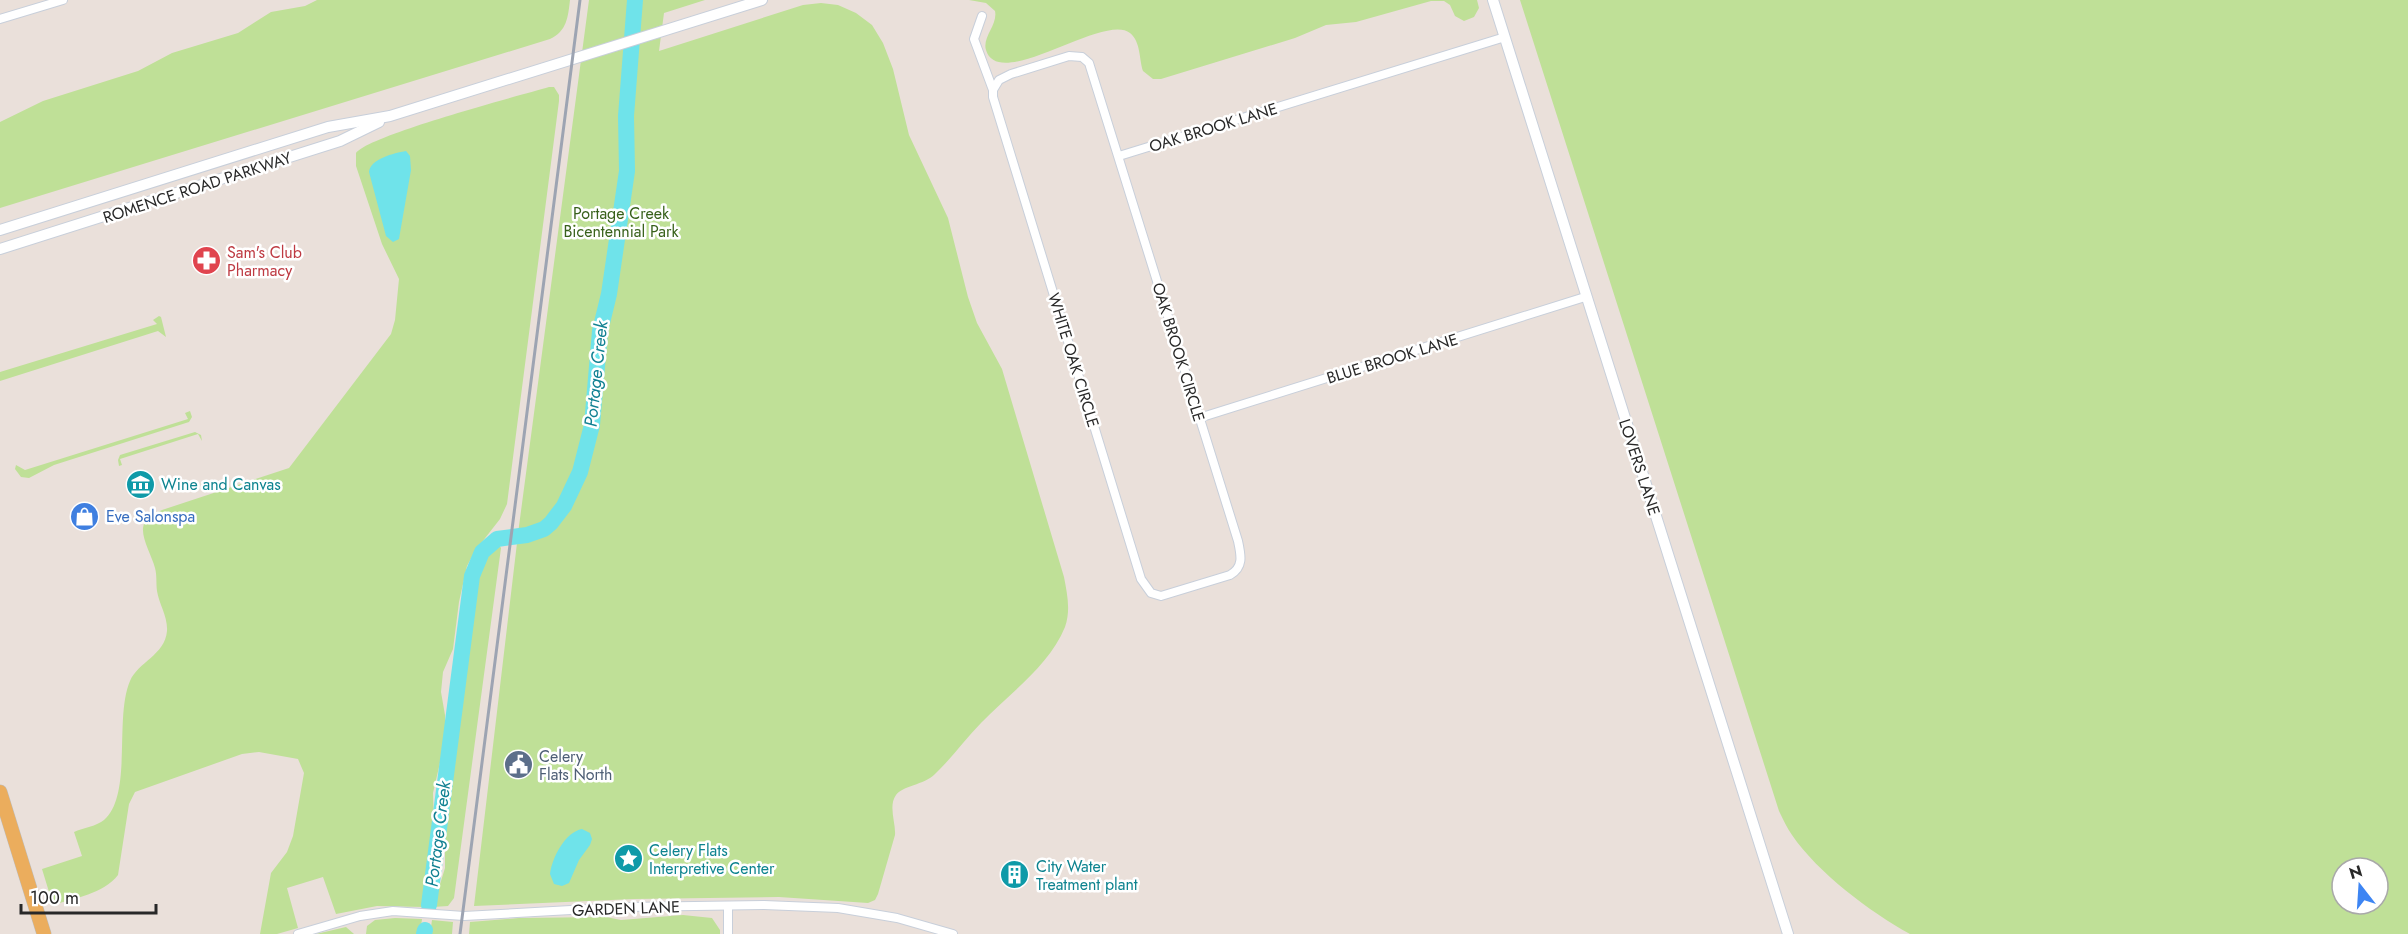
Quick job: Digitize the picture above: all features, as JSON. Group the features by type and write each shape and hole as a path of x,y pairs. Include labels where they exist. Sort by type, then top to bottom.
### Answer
{"main road":[{"path":"0,792 44,934"}],"street":[{"path":"0,19 63,0"},
{"name":"ROMENCE ROAD PARKWAY","path":"0,230 328,127 390,116 762,0"},
{"name":"LOVERS LANE","path":"1493,0 1788,934"},
{"name":"WHITE OAK CIRCLE","path":"982,16 974,39 993,90 993,97 1143,585 1155,595 1166,596 1230,575 1241,563 1240,549"},
{"name":"OAK BROOK LANE","path":"1119,156 1504,37"},
{"path":"993,90 999,80 1011,74 1069,56 1082,57 1090,67 1119,156"},
{"name":"ROMENCE ROAD PARKWAY","path":"0,249 339,141 390,116"},
{"name":"OAK BROOK CIRCLE","path":"1119,156 1240,549"},
{"path":"110,195 115,212"},
{"name":"BLUE BROOK LANE","path":"1199,418 1586,297"},
{"path":"728,906 728,934"},
{"name":"GARDEN LANE","path":"298,934 360,916 393,911 464,916 625,907 728,906 838,908 889,917 953,934"}],"green space":[{"path":"317,0 570,0 563,28 550,39 0,208 0,122 43,101 138,71 172,53 238,33 271,12 305,6"},
{"name":"Portage Creek Bicentennial Park","path":"589,0 705,0 664,13 659,51 803,5 821,3 838,5 856,13 872,25 883,43 893,69 909,135 948,218 977,323 1002,369 1064,577 1068,602 1067,621 1058,641 1039,667 981,723 941,768 925,781 903,789 896,795 892,809 895,835 878,894 875,900 868,903 779,897 634,899 474,906 519,526"},
{"path":"969,0 1477,0 1479,8 1474,17 1464,21 1455,16 1450,5 1444,1 1431,1 1356,22 1326,25 1295,38 1161,79 1153,79 1143,71 1134,37 1130,33 1117,29 1098,33 1030,58 1010,63 995,61 986,50 985,45 994,21 995,11 986,3"},
{"path":"1520,0 2408,0 2408,934 1910,934 1878,915 1830,877 1790,832 1779,811"},
{"path":"554,87 559,95 559,101 507,504 500,519 475,551 467,566 459,602 453,649 443,672 441,692 445,715 445,741 433,793 435,853 425,907 377,906 336,914 323,877 287,888 298,928 277,934 260,934 271,873 287,852 293,836 304,773 298,759 259,752 242,754 135,792 129,804 118,875 97,891 53,905 42,869 82,856 74,832 101,822 113,808 121,775 125,697 134,674 162,646 167,631 157,591 155,568 144,538 145,522 162,510 289,468 391,334 395,320 399,279 382,244 356,166 356,153 387,136"},
{"path":"159,316 166,337 158,331 0,381 0,372 157,324 153,320"},
{"path":"190,411 192,417 189,422 54,465 29,478 21,477 15,469 16,465 25,470 188,419 185,413"},
{"path":"195,432 201,435 202,441 198,434 120,459 122,465 119,466 120,455"},
{"path":"498,543 501,548 454,898 448,906 433,907 445,868 449,779 474,589 483,560"},
{"path":"683,915 712,918 720,934 469,934 470,922 519,918 606,917 621,920"},
{"path":"422,919 420,934 366,934 367,926 375,920"},
{"path":"432,920 453,922 452,934 430,934"},
{"path":"346,927 354,934 316,934"}],"water":[{"path":"406,151 410,156 411,170 399,239 393,242 386,236 369,172 370,167 378,160"},
{"path":"582,829 590,833 592,839 590,845 579,860 569,883 562,886 554,884 550,874 560,847 570,835"}],"waterway":[{"name":"Portage Creek","path":"429,905 472,576 482,552 497,539 527,535 544,529 551,523 564,506 580,472 592,425 600,331 609,294 627,171 626,116 635,0"},
{"name":"Portage Creek","path":"424,934 425,930"}],"railway":[{"path":"460,934 580,0"}],"place":[{"name":"Sam's Club Pharmacy","path":"206,261"},
{"name":"Wine and Canvas","path":"140,484"},
{"name":"Eve Salonspa","path":"85,516"},
{"name":"Celery Flats North","path":"518,765"},
{"name":"Celery Flats Interpretive Center","path":"628,859"},
{"name":"City Water Treatment plant","path":"1015,875"}]}
